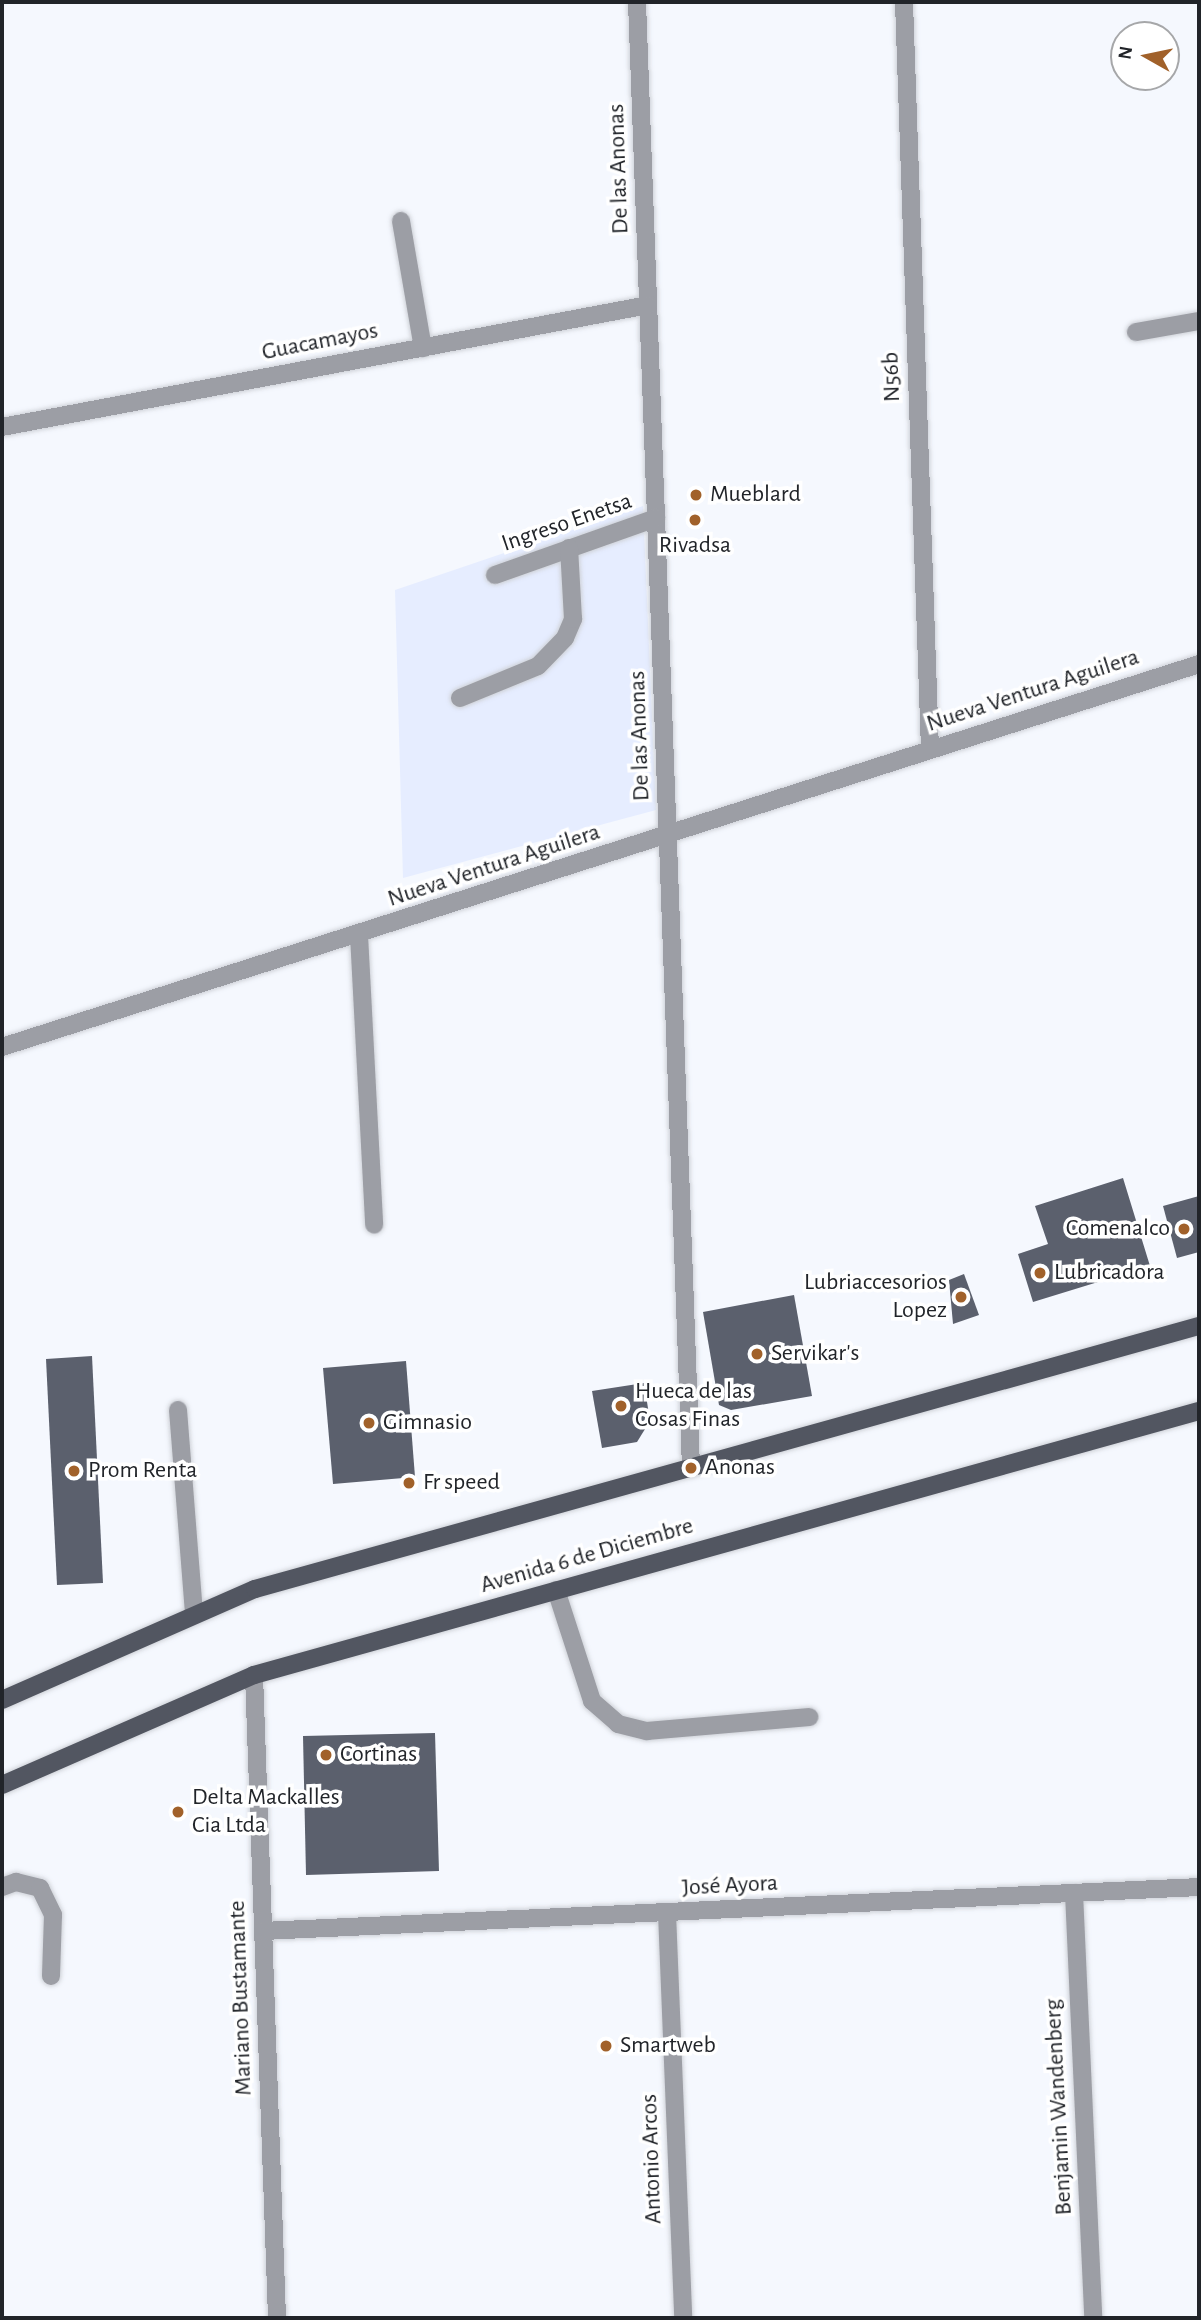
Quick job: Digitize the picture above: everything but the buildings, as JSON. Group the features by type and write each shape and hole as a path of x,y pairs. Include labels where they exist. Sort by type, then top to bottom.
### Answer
{"main road":[{"path":"2,1700 255,1589 1199,1326"},
{"name":"Avenida 6 de Diciembre","path":"2,1786 254,1675 1199,1411"}],"street":[{"name":"De las Anonas","path":"637,2 691,1468"},
{"name":"N56b","path":"904,2 930,750"},
{"path":"401,221 423,348"},
{"name":"Guacamayos","path":"2,427 648,305"},
{"path":"1136,332 1199,321"},
{"name":"Ingreso Enetsa","path":"495,575 656,518"},
{"path":"460,698 538,666 565,638 573,619 569,548"},
{"name":"Nueva Ventura Aguilera","path":"2,1047 668,837 1199,664"},
{"path":"359,934 374,1225"},
{"path":"178,1410 194,1614"},
{"path":"556,1590 592,1701 618,1724 647,1731 808,1717"},
{"name":"Mariano Bustamante","path":"254,1675 277,2318"},
{"path":"2,1887 16,1882 40,1888 53,1915 51,1976"},
{"name":"José Ayora","path":"263,1931 1199,1887"},
{"name":"Benjamin Wandenberg","path":"1074,1893 1093,2318"},
{"name":"Antonio Arcos","path":"667,1913 683,2318"}],"shaded area":[{"path":"643,506 656,810 403,878 395,590"}],"place":[{"name":"Mueblard","path":"696,495"},
{"name":"Rivadsa","path":"695,520"},
{"name":"Comenalco","path":"1184,1229"},
{"name":"Lubricadora","path":"1040,1273"},
{"name":"Lubriaccesorios Lopez","path":"961,1297"},
{"name":"Servikar's","path":"757,1354"},
{"name":"Hueca de las Cosas Finas","path":"621,1406"},
{"name":"Gimnasio","path":"369,1423"},
{"name":"Anonas","path":"691,1468"},
{"name":"Prom Renta","path":"74,1471"},
{"name":"Fr speed","path":"409,1483"},
{"name":"Cortinas","path":"326,1755"},
{"name":"Delta Mackalles Cia Ltda","path":"178,1812"},
{"name":"Smartweb","path":"606,2046"}]}
